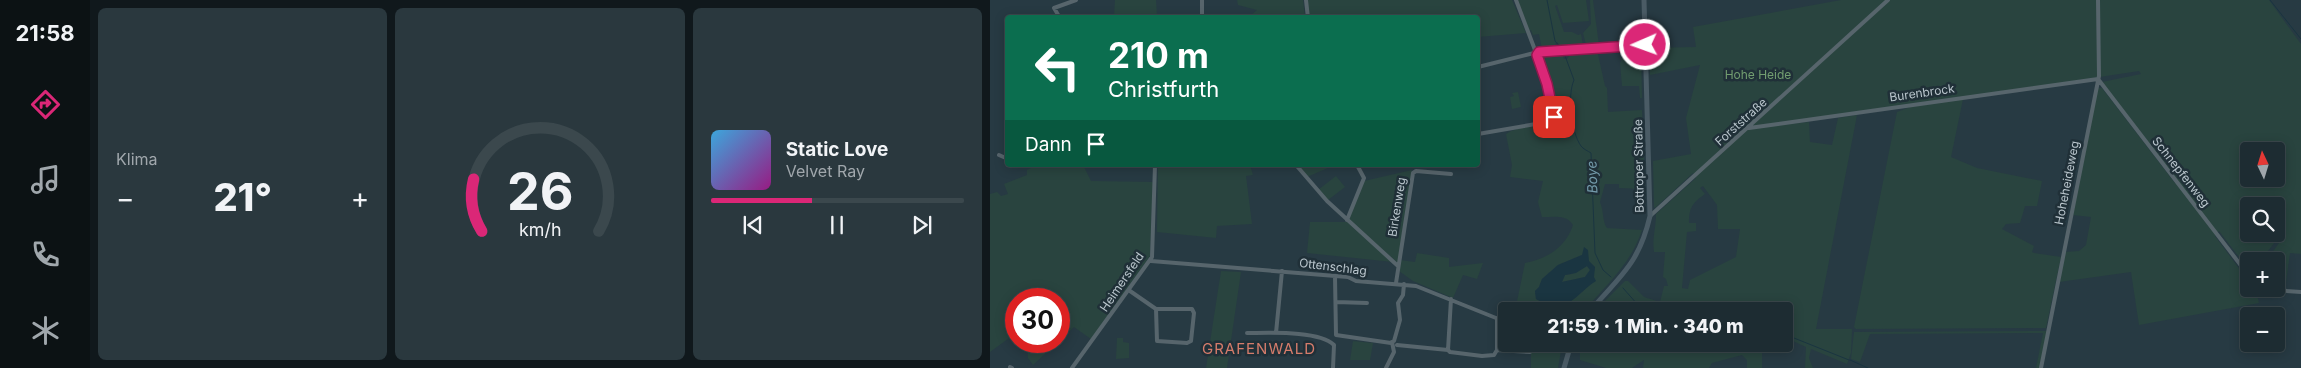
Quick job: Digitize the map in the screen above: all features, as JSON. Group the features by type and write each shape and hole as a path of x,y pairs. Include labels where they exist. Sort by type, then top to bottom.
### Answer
{"main road":[{"name":"Bottroper Straße","path":"1598,302 1631,265 1646,235 1650,216 1644,0"},
{"path":"1564,368 1569,352"}],"street":[{"path":"1058,15 1054,8 1076,0"},
{"path":"1202,0 1202,15"},
{"path":"1306,0 1308,15"},
{"path":"1480,134 1553,121 1554,117 1547,84 1516,0"},
{"name":"Forststraße","path":"1650,216 1888,0"},
{"name":"Hoheheideweg","path":"2041,368 2098,79 2098,0"},
{"path":"1480,66 1536,52 1645,45"},
{"name":"Burenbrock","path":"1749,128 2098,79"},
{"name":"Schnepfenweg","path":"2098,79 2240,264"},
{"path":"999,155 1005,158"},
{"name":"Heimersfeld","path":"1072,368 1151,261 1153,252 1155,167"},
{"path":"1298,167 1327,201 1398,266"},
{"path":"1347,220 1364,178 1358,167"},
{"name":"Birkenweg","path":"1396,283 1413,172 1451,174"},
{"name":"Ottenschlag","path":"1151,261 1348,277 1356,281 1404,284 1423,288 1497,318"},
{"path":"1276,333 1282,272"},
{"path":"1335,277 1336,335 1448,350 1450,352 1482,356 1495,355 1497,350 1497,318"},
{"path":"1386,368 1392,359 1400,320 1398,303 1403,295 1404,284"},
{"path":"1130,291 1156,309 1192,309 1194,313 1192,341 1187,343 1157,341 1156,309"},
{"path":"2285,291 2301,292"},
{"path":"1448,350 1451,299"},
{"path":"1336,302 1367,303"},
{"path":"1247,333 1296,334 1331,342 1334,345 1333,368"}],"green space":[{"path":"1115,0 1156,0 1157,15 1114,15"},
{"path":"1237,0 1303,0 1305,15 1251,15 1257,10 1238,5"},
{"path":"1308,0 1512,0 1526,33 1480,37 1480,15 1309,15"},
{"path":"1517,0 1586,0 1589,21 1563,23 1557,5 1555,6 1564,32 1581,34 1583,45 1561,47 1557,42 1555,44 1559,48 1542,49 1539,34 1533,35 1531,30 1529,31"},
{"path":"1590,0 1593,0 1599,45 1586,45 1583,33 1591,24"},
{"name":"Hohe Heide","path":"1841,0 2269,0 2301,44 2301,254 2290,253 2285,290 2285,252 2272,252 2279,243 2275,242 2267,252 2240,252 2240,258 2219,231 2215,236 2240,270 2240,297 2258,297 2259,303 2139,325 2131,272 2059,282 2065,252 2079,251 2086,245 2091,217 2073,215 2098,88 2102,88 2175,183 2176,178 2102,82 2141,74 2139,71 1789,124 1809,122 1810,142 1832,145 1838,118 1857,115 1816,329 1852,329 1851,353 1847,364 1811,349 1809,358 1813,368 1805,368 1806,347 1793,341 1793,302 1660,302 1664,286 1668,286 1666,279 1663,277 1665,252 1654,252 1653,242 1656,214 1696,178 1693,173 1655,208 1653,161 1691,154 1686,118 1700,65 1650,75 1650,48 1696,47 1693,27","holes":["1703,186 1717,205 1718,229 1740,229 1736,257 1690,280 1688,289 1682,288 1687,232 1696,231 1696,223 1689,223 1689,218 1692,206 1705,194 1700,188"]},
{"path":"1628,47 1639,47 1641,50 1642,98 1640,98 1639,86 1622,86 1620,63"},
{"path":"1597,50 1607,88 1608,112 1642,110 1645,189 1619,188 1619,184 1605,184 1600,202 1607,228 1642,230 1625,264 1592,302 1569,302 1586,288 1593,275 1595,267 1582,255 1558,265 1542,279 1535,291 1536,299 1541,302 1517,302 1525,263 1555,251 1566,240 1573,225 1567,219 1542,217 1538,202 1543,181 1510,177 1512,165 1506,134 1525,127 1559,123 1551,88 1539,58 1540,54 1561,51 1564,59 1567,59 1569,56 1564,51"},
{"path":"1518,92 1521,107 1512,109 1510,97 1514,96 1512,93"},
{"path":"1963,99 1951,157 1977,168 2042,181 2037,206 2025,206 2020,223 2006,224 2002,229 2034,246 2032,252 2034,253 2061,257 2046,328 1856,329 1854,327 1897,112 1910,107"},
{"path":"1033,167 1084,167 1091,181 1153,182 1150,256 1091,339 1074,327 1070,331 1070,288 1005,288 1005,341 990,352 990,194 997,192 1001,196 1008,194 1004,184 1027,175 1027,170"},
{"path":"1158,167 1251,167 1253,175 1246,176 1252,224 1217,226 1216,238 1157,232"},
{"path":"1299,167 1330,167 1307,177"},
{"path":"1412,170 1398,263 1350,221 1350,216 1364,181"},
{"path":"1336,176 1345,187 1328,200 1318,190"},
{"path":"1310,222 1348,222 1393,262 1307,253"},
{"path":"1417,253 1449,258 1449,267 1483,263 1477,279 1463,275 1453,298 1413,281 1399,271 1400,260 1415,262"},
{"path":"1587,266 1590,270 1585,277 1562,282 1565,275 1572,274"},
{"path":"1221,271 1241,272 1227,368 1206,368"},
{"path":"1625,281 1628,281 1644,297 1660,302 1604,302"},
{"path":"2047,331 2040,368 2036,368 2043,333 1870,334 1860,362 1851,359 1854,332"},
{"path":"1117,338 1123,338 1123,342 1129,343 1129,358 1116,359"},
{"path":"1353,341 1373,343 1370,360 1350,360"},
{"path":"1531,352 1561,352 1558,368 1531,368"},
{"path":"1580,352 1762,352 1762,368 1747,368 1747,360 1742,355 1712,363 1709,368 1643,368 1644,360 1632,368 1606,368 1580,360"},
{"path":"1028,353 1046,353 1033,365 1028,358"}],"water":[{"path":"1584,247 1588,250 1589,261 1595,267 1594,277 1596,281 1569,302 1541,302 1536,299 1535,291 1542,279 1558,265 1582,255","holes":["1587,266 1590,270 1585,277 1562,282 1565,275 1576,273"]}],"waterway":[{"name":"Boye","path":"1547,0 1555,41 1560,47"},
{"path":"2270,0 2301,39"},
{"name":"Boye","path":"1564,53 1574,80 1571,95 1571,114 1575,132 1581,146 1591,153 1595,253 1603,270 1611,277"},
{"name":"Boye","path":"1623,288 1635,302"},
{"name":"Boye","path":"1793,338 1849,360"},
{"name":"Boye","path":"1850,360 1868,368"}],"district":[{"name":"GRAFENWALD","path":"1259,349"}],"route":[{"path":"1554,117 1547,84 1537,55 1539,52 1645,45"}]}
